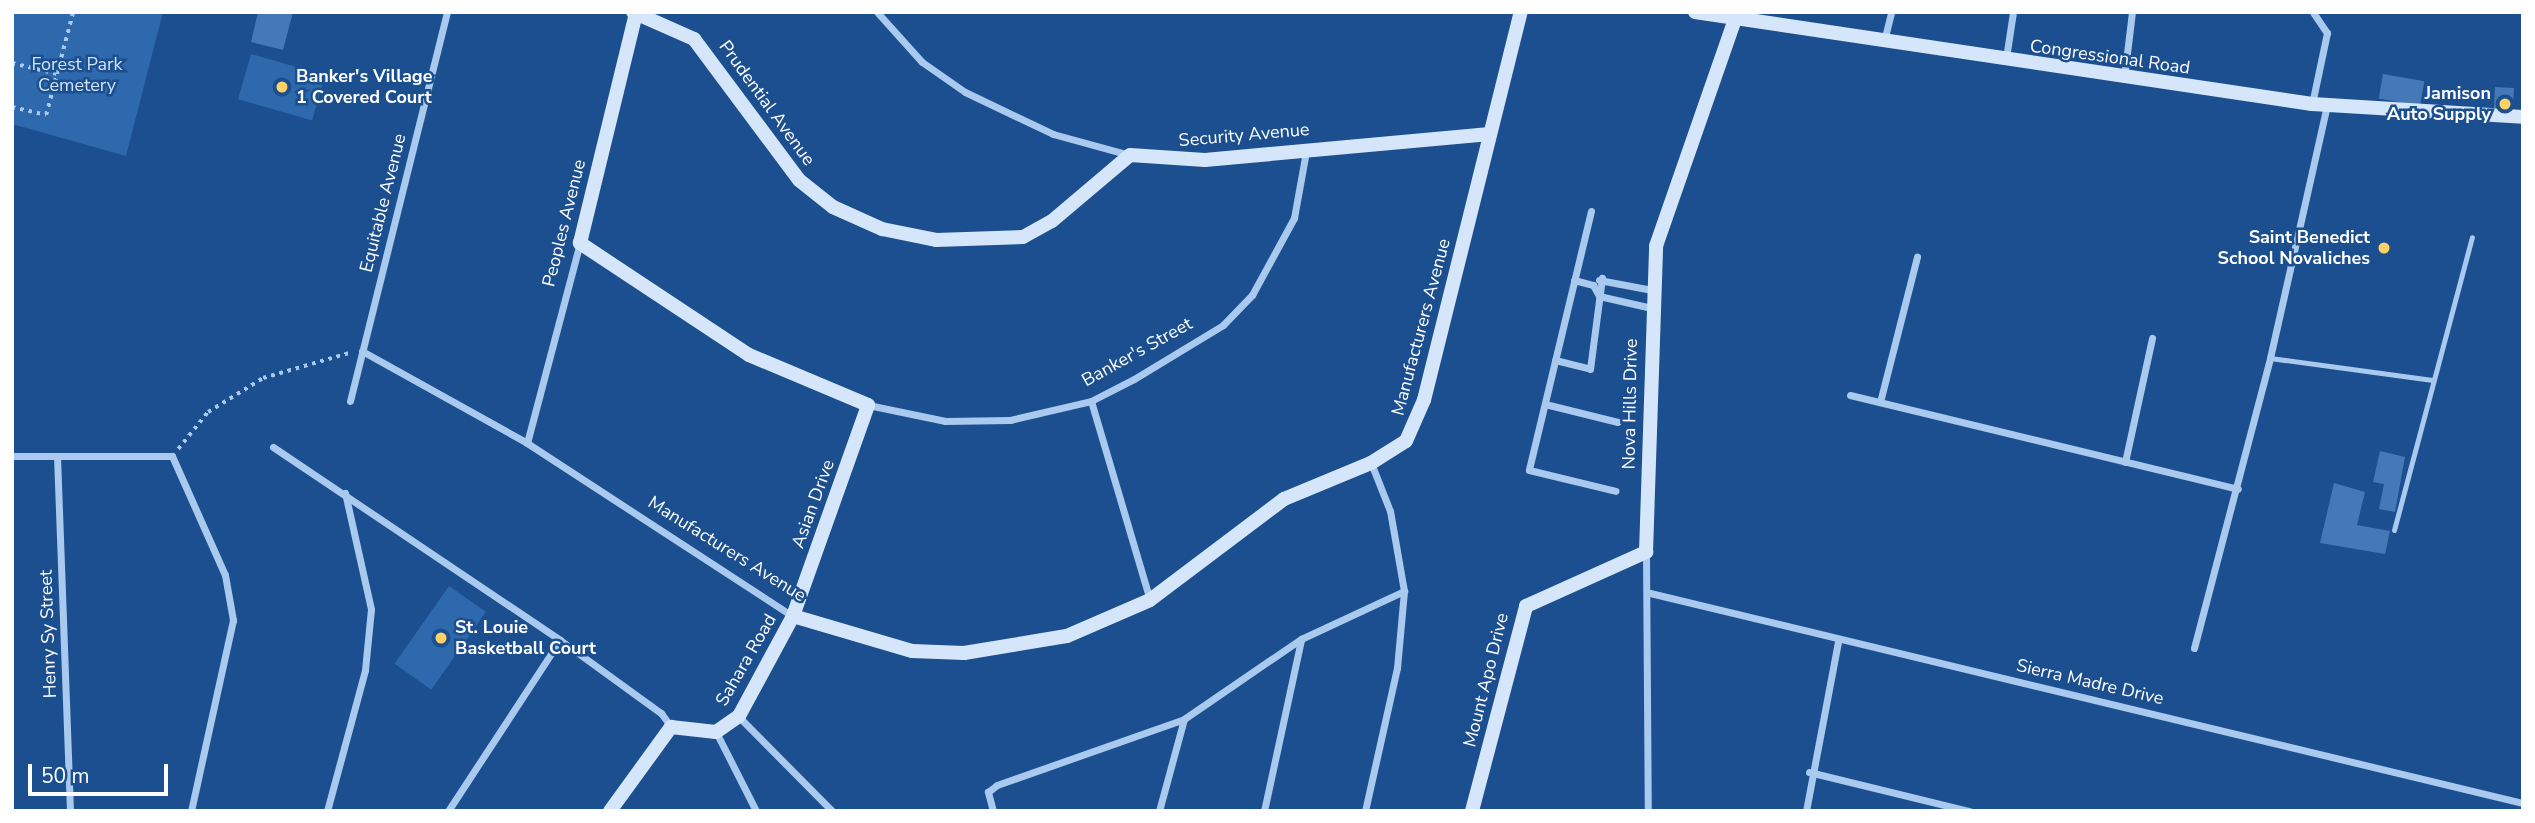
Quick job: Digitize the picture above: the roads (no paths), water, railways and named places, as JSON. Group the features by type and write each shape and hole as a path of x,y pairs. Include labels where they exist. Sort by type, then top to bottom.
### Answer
{"street":[{"name":"Equitable Avenue","path":"350,401 447,12"},
{"name":"Prudential Avenue","path":"635,12 694,39 799,180 833,207 882,229 936,240 1023,237 1052,221 1130,155"},
{"name":"Peoples Avenue","path":"527,443 580,243 635,12"},
{"name":"Security Avenue","path":"877,12 922,62 965,92 1053,134 1130,155 1184,161 1490,134"},
{"name":"Manufacturers Avenue","path":"362,351 527,443 793,616 867,642 964,653 1067,636 1150,600 1284,499 1371,463 1406,441 1418,421 1521,12"},
{"name":"Congressional Road","path":"1695,12 1736,16 2005,62 2320,105 2523,117"},
{"path":"1884,42 1891,12"},
{"path":"2005,62 2012,12"},
{"path":"2124,79 2132,12"},
{"path":"2194,648 2238,489 2270,358 2320,105 2327,33 2313,12"},
{"name":"Nova Hills Drive","path":"1648,811 1650,593 1646,552 1652,290 1668,200 1736,16"},
{"name":"Banker's Street","path":"580,243 749,355 868,405 983,422 1050,414 1091,401 1191,346 1252,295 1294,218 1306,149"},
{"path":"1591,211 1529,470 1616,491"},
{"path":"1880,402 1917,257"},
{"path":"1592,285 1602,278 1652,290"},
{"path":"1555,360 1590,369 1602,278"},
{"path":"1574,280 1592,285 1599,296 1652,308"},
{"path":"2125,462 2152,338"},
{"path":"1850,395 2238,489"},
{"path":"1091,401 1150,600"},
{"path":"1545,404 1618,422"},
{"name":"Asian Drive","path":"793,616 868,405"},
{"path":"273,447 560,640 661,713 671,727 610,811"},
{"path":"12,456 172,456 225,575 233,620 191,811"},
{"name":"Henry Sy Street","path":"57,456 70,811"},
{"path":"1365,811 1397,668 1404,591 1390,510 1371,463"},
{"path":"327,811 365,670 372,609 345,493"},
{"name":"Mount Apo Drive","path":"1472,811 1525,606 1646,552"},
{"path":"993,811 988,792 998,785 1184,719 1301,639 1404,591"},
{"name":"Sierra Madre Drive","path":"1650,593 1838,642 2523,803"},
{"name":"Sahara Road","path":"671,727 716,732 739,716 793,616"},
{"path":"1265,811 1301,639"},
{"path":"449,811 560,640"},
{"path":"1806,811 1809,772 1838,642"},
{"path":"739,716 832,811"},
{"path":"1159,811 1184,719"},
{"path":"716,732 756,811"},
{"path":"1809,772 1969,811"}],"lane":[{"path":"2394,530 2472,237"},
{"path":"2270,358 2433,380"}],"place":[{"name":"Banker's Village 1 Covered Court","path":"282,87"},
{"name":"Jamison Auto Supply","path":"2505,104"},
{"name":"Saint Benedict School Novaliches","path":"2384,248"},
{"name":"St. Louie Basketball Court","path":"441,638"}],"park label":[{"name":"Forest Park Cemetery","path":"77,75"}]}
